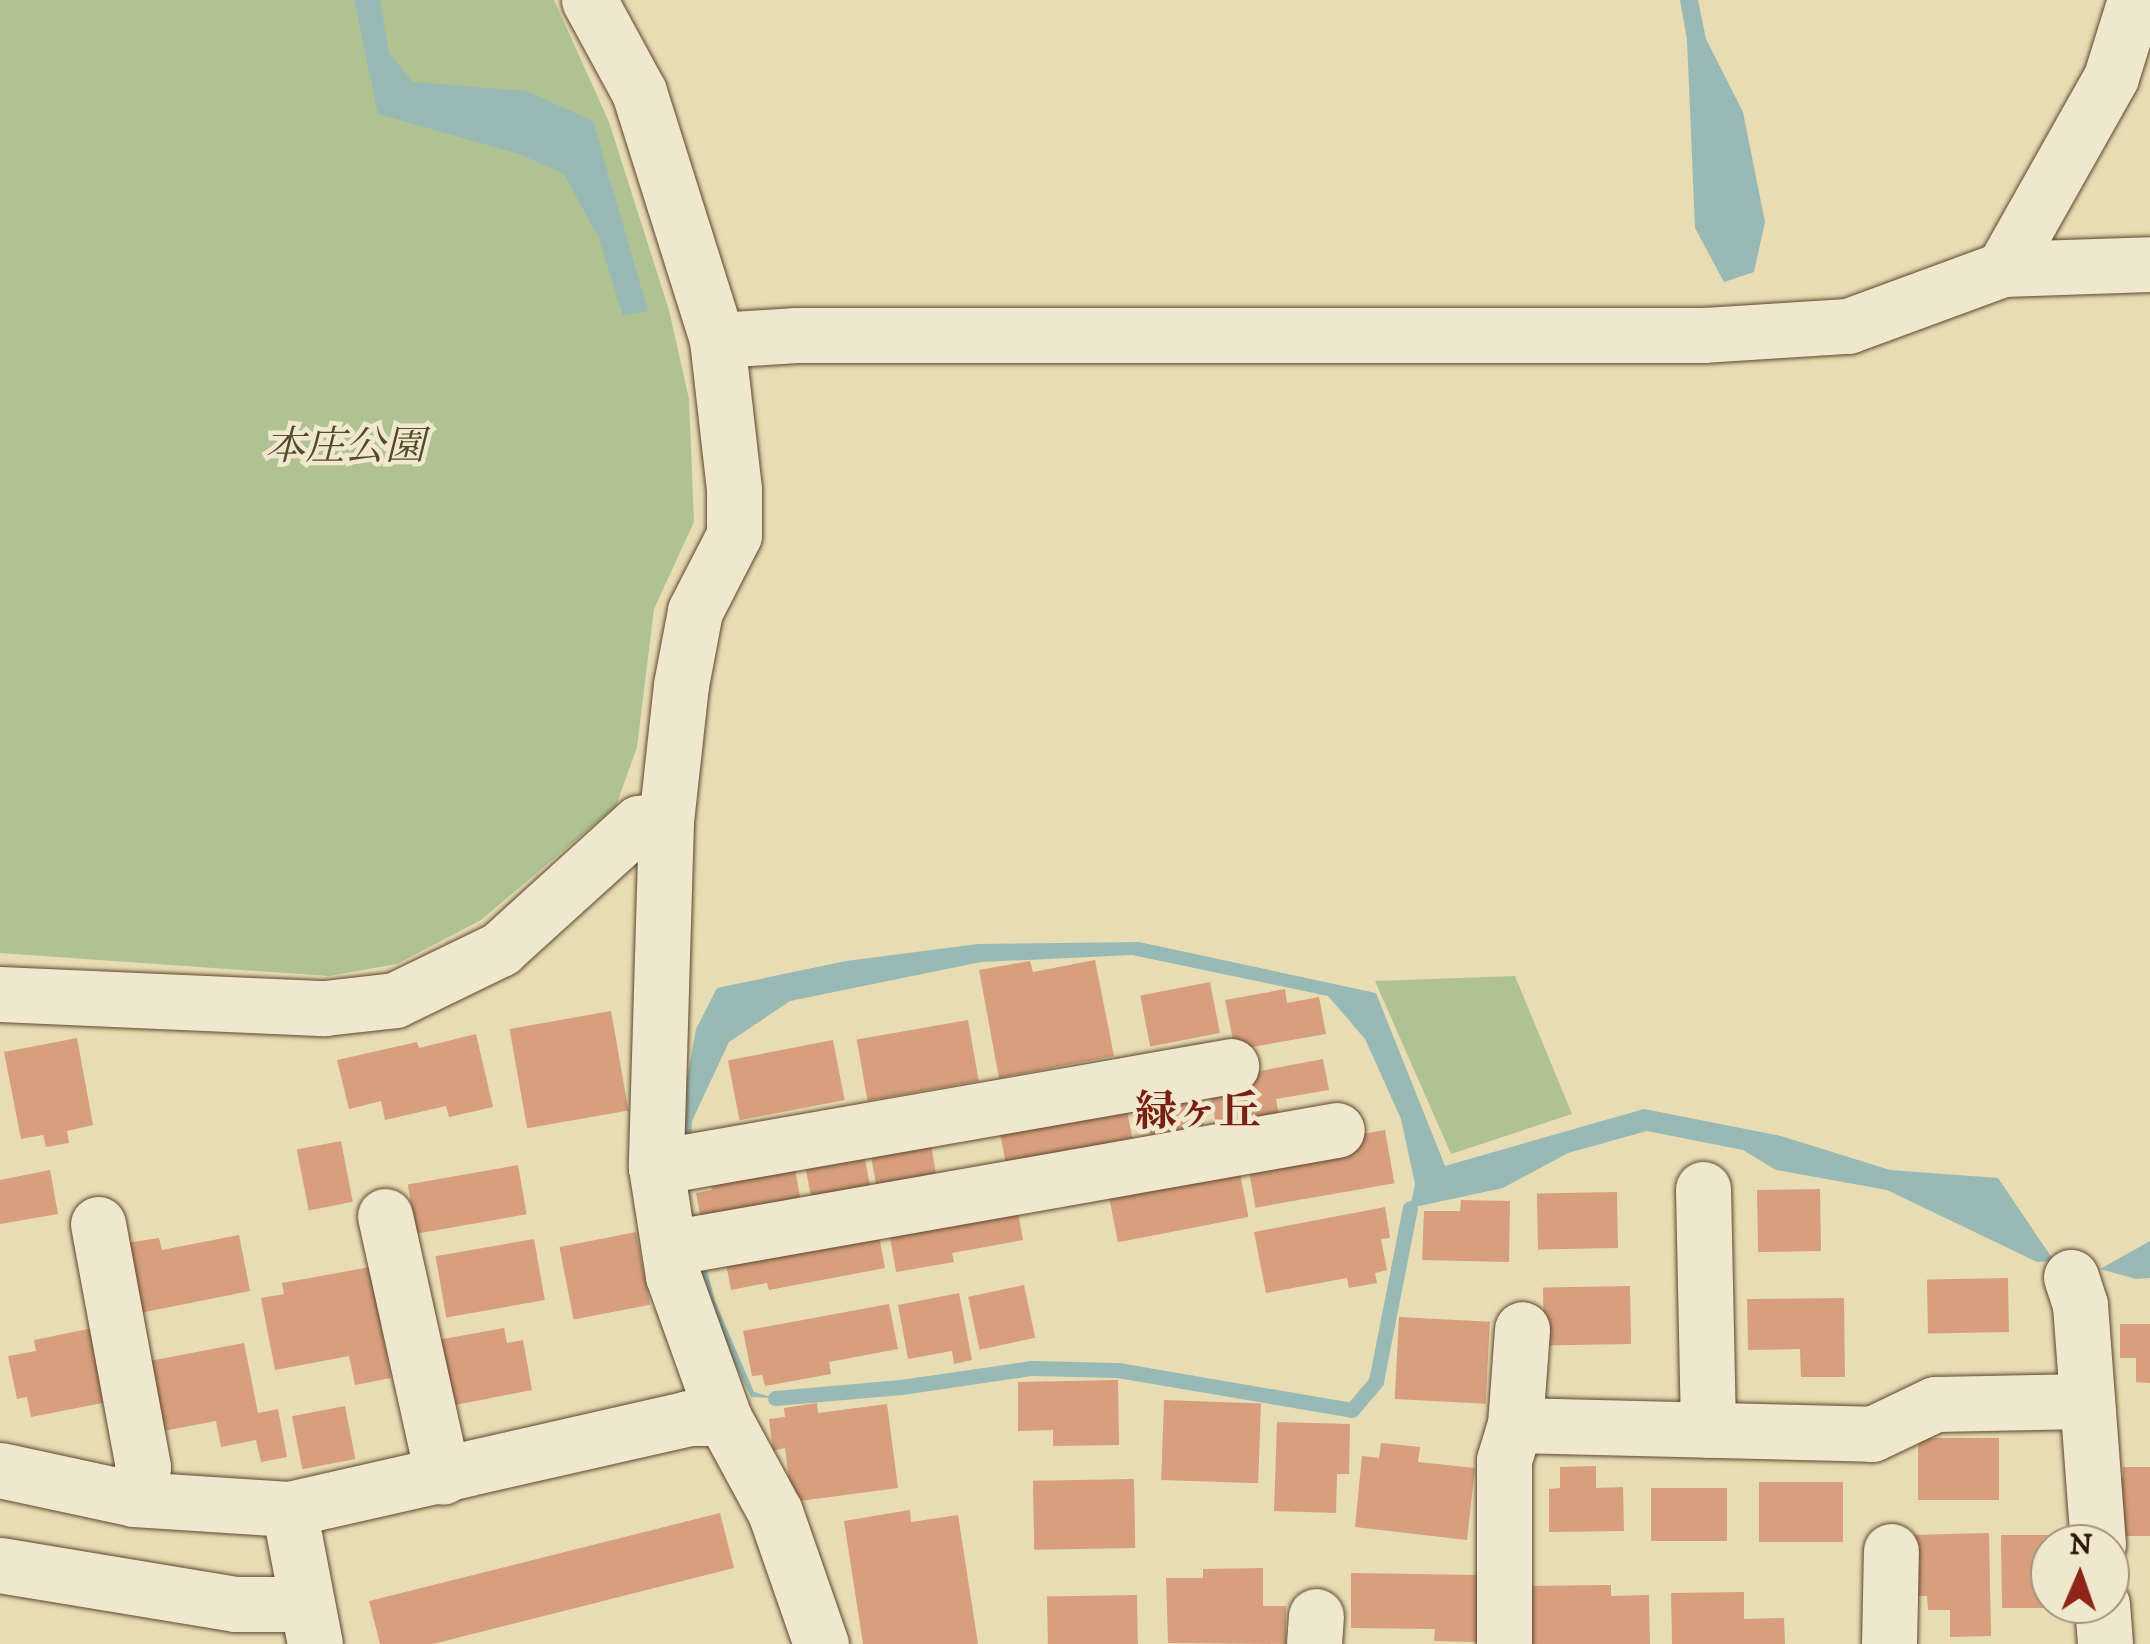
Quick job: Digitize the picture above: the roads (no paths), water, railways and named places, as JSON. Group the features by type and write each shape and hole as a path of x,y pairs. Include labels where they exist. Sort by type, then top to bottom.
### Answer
{"street":[{"path":"589,0 640,92 717,340 734,535 695,611 681,685 666,821 681,1162 690,1246 673,1276 724,1418 775,1512 820,1644"},
{"path":"2003,269 2111,78 2135,0"},
{"path":"717,340 797,334 1703,335 1848,326 2003,269 2150,264"},
{"path":"0,994 326,1008 395,1000 500,949 639,823 666,821"},
{"path":"681,1162 1231,1066"},
{"path":"690,1246 1337,1130"},
{"path":"1704,1190 1708,1430"},
{"path":"385,1216 443,1477"},
{"path":"98,1224 144,1467 134,1498"},
{"path":"2071,1277 2080,1305 2096,1524"},
{"path":"1504,1644 1504,1460 1515,1425 1522,1329"},
{"path":"1515,1425 1872,1434 1936,1404 2087,1401"},
{"path":"0,1470 134,1498 289,1509 443,1477 688,1418 724,1418"},
{"path":"0,1565 235,1604 310,1624 289,1509"},
{"path":"1889,1644 1892,1550"}],"water":[{"path":"354,0 380,0 389,53 413,82 527,91 593,121 648,311 623,316 599,239 564,174 519,154 378,114"},
{"path":"1680,0 1698,0 1706,39 1743,112 1765,222 1754,272 1724,282 1695,228 1687,40"},
{"path":"1139,942 1376,993 1445,1166 1644,1109 1781,1136 1890,1170 1998,1178 2054,1261 2037,1262 1887,1190 1776,1170 1743,1150 1647,1131 1568,1153 1503,1188 1410,1208 1415,1184 1401,1119 1365,1039 1328,996 1132,955 981,962 790,1001 729,1042 692,1121 689,1200 715,1301 754,1392 775,1398 751,1397 706,1304 682,1203 678,1129 696,1029 717,988 846,961 978,944"},
{"path":"2150,1241 2150,1278 2136,1279 2100,1269"}],"waterway":[{"path":"775,1398 901,1387 1032,1368 1118,1370 1352,1410 1376,1381 1410,1208"}],"district":[{"name":"緑ヶ丘","path":"1198,1113"}],"park label":[{"name":"本庄公園","path":"345,448"}]}
